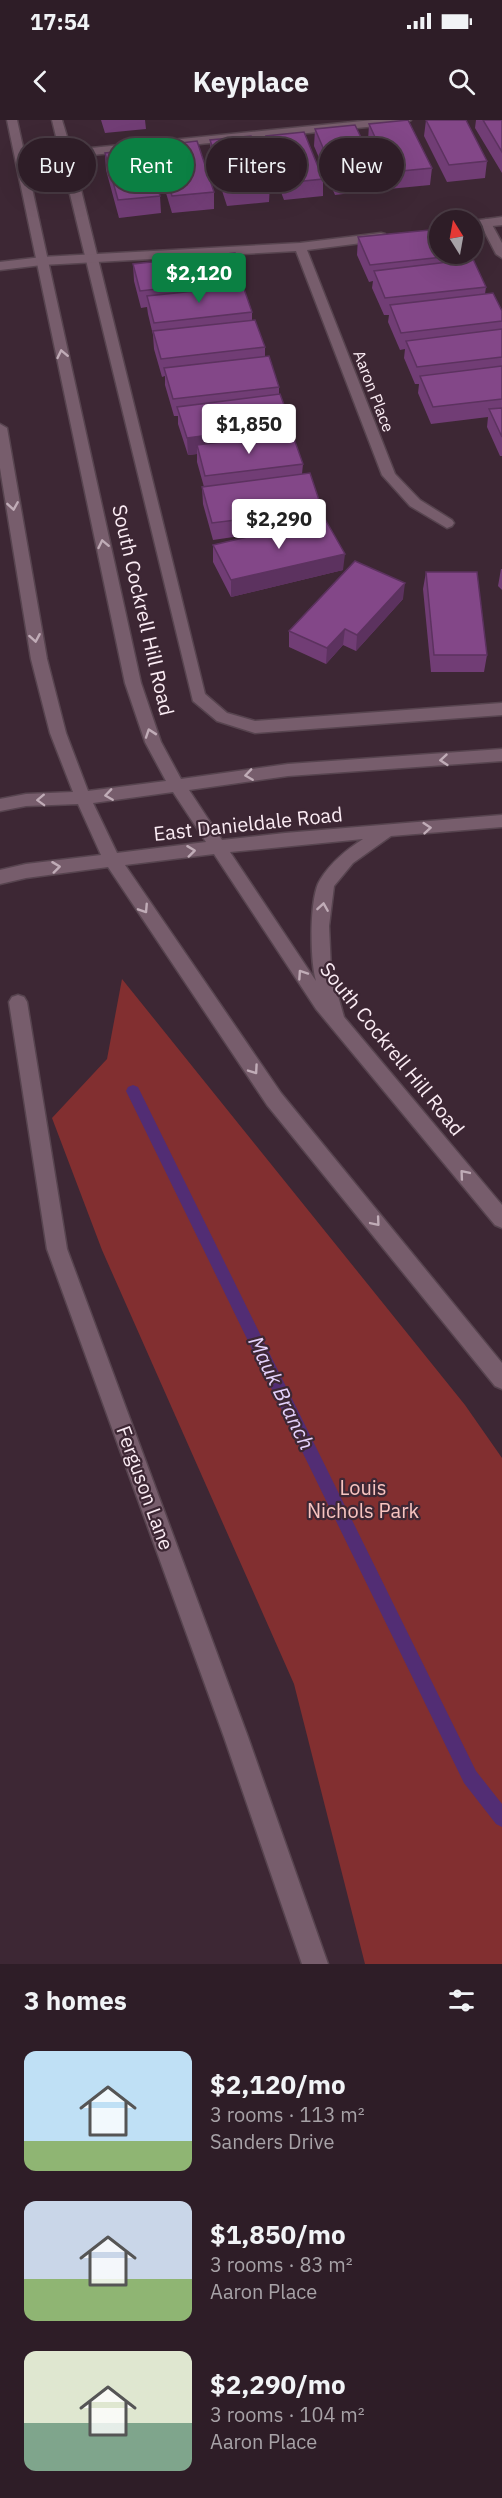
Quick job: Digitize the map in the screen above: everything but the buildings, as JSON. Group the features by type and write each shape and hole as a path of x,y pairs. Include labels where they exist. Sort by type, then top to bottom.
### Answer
{"main road":[{"name":"South Cockrell Hill Road","path":"12,120 133,683 153,741 177,785 322,1004 502,1219"},
{"path":"57,120 62,138"},
{"path":"96,151 406,120"},
{"path":"76,192 198,697 222,717 255,727 502,709"},
{"path":"483,223 502,221"},
{"path":"486,223 502,254"},
{"path":"0,266 42,261 300,248 393,235"},
{"name":"Aaron Place","path":"300,248 389,475 401,494 420,509 447,523"},
{"path":"0,428 39,659 58,733 83,798 112,860 274,1099 502,1379"},
{"path":"0,805 26,800 83,798 288,770 502,755"},
{"name":"East Danieldale Road","path":"0,877 26,871 285,839 502,821"},
{"path":"340,1025 322,971 320,926 326,884 347,858 387,831"},
{"name":"Ferguson Lane","path":"18,1002 57,1249 236,1737 315,1964"}],"green space":[{"name":"Louis Nichols Park","path":"122,979 465,1405 502,1458 502,1964 365,1964 294,1684 102,1250 52,1118 107,1059"}],"waterway":[{"name":"Mauk Branch","path":"133,1091 470,1777 502,1818"}]}
